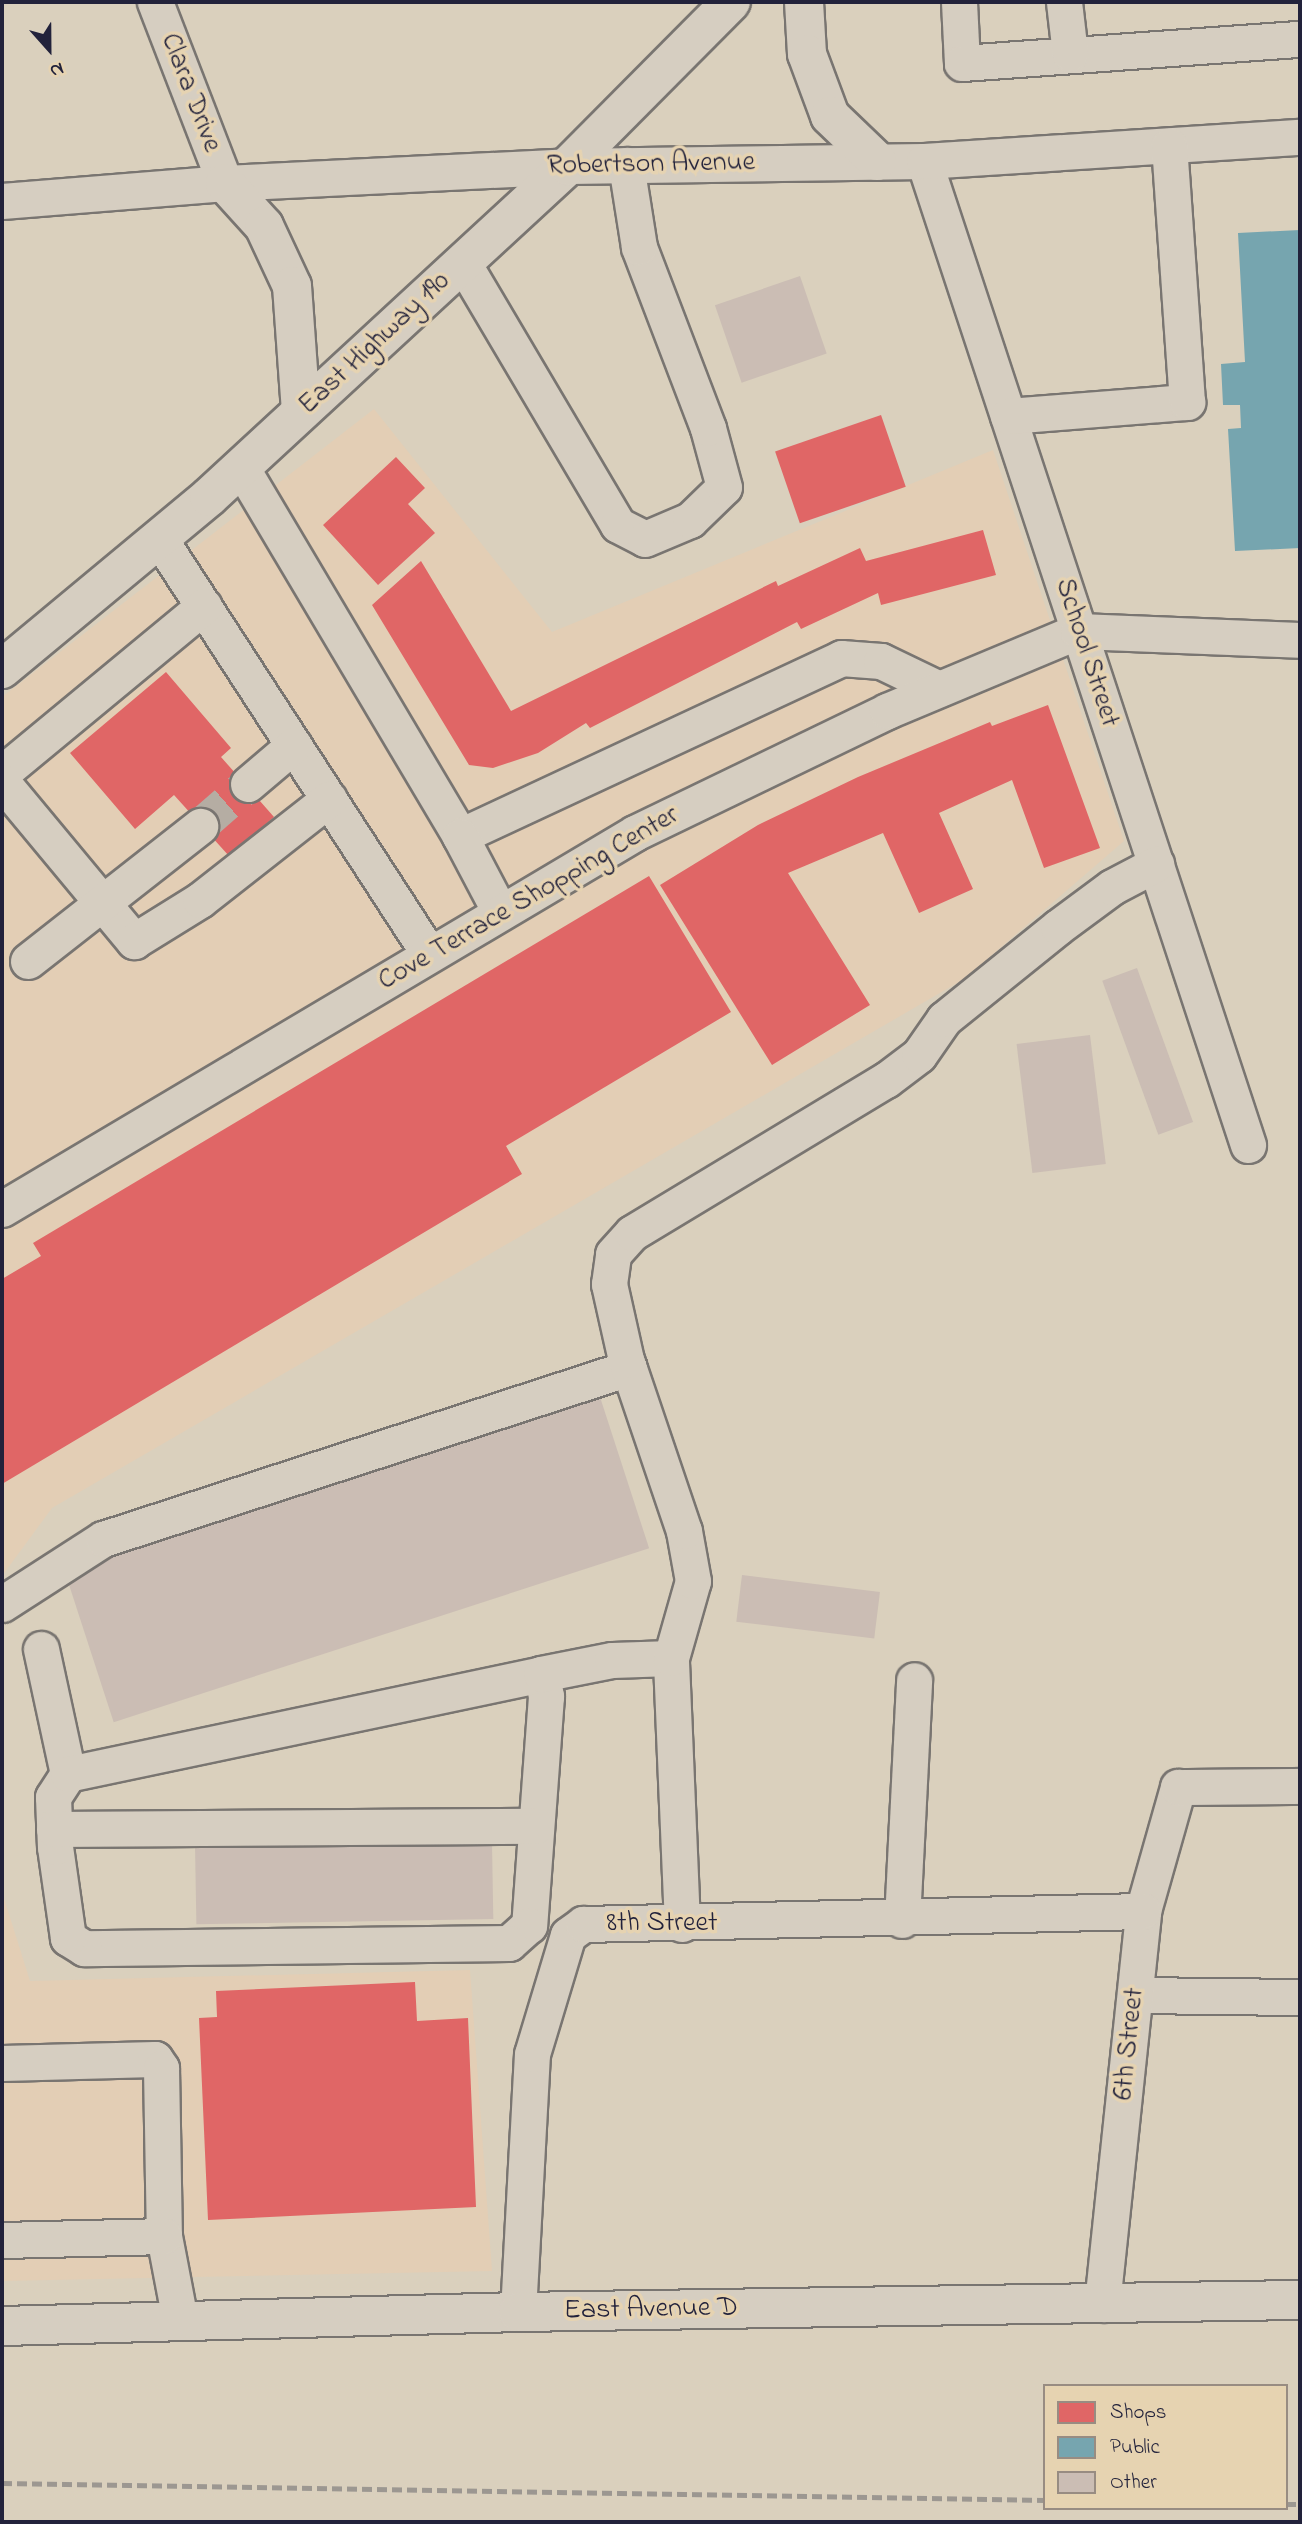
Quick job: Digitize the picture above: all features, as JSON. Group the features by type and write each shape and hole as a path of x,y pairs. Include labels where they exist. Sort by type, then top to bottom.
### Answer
{"main road":[{"name":"East Highway 190","path":"2,669 241,467 568,166 731,2"},
{"path":"804,2 807,54 830,116 877,161"},
{"path":"225,183 264,226 292,286 301,412"},
{"name":"East Avenue D","path":"2,2326 518,2312 1300,2300"}],"street":[{"name":"Clara Drive","path":"155,2 225,183"},
{"path":"959,2 962,63 1300,39"},
{"path":"1065,2 1070,54"},
{"name":"Robertson Avenue","path":"2,201 225,183 568,166 923,160 1300,137"},
{"path":"1008,416 1187,402 1168,146"},
{"name":"School Street","path":"923,160 1248,1145"},
{"path":"463,263 618,525 645,539 690,520 724,487 708,428 639,247 626,165"},
{"path":"241,467 460,836 500,912"},
{"path":"159,538 429,954"},
{"path":"2,774 204,606"},
{"path":"1079,631 1300,640"},
{"name":"Cove Terrace Shopping Center","path":"2,1209 192,1100 429,954 635,833 939,689 1079,631"},
{"path":"460,836 841,658 881,661 939,689"},
{"path":"248,784 294,745"},
{"path":"2,782 134,941 200,900 329,799"},
{"path":"28,961 200,826"},
{"path":"682,1924 671,1658 693,1581 684,1531 629,1368 609,1284 613,1254 632,1233 886,1080 919,1055 944,1019 1112,887 1156,864"},
{"path":"2,1604 103,1539 629,1368"},
{"path":"41,1649 68,1774"},
{"path":"541,1674 546,1696 528,1925 509,1943 84,1948 68,1938 54,1829 53,1797 68,1774 541,1674 612,1660 671,1658"},
{"path":"902,1920 914,1680"},
{"name":"6th Street","path":"1102,2304 1143,1911 1178,1787 1300,1786"},
{"path":"54,1829 536,1826"},
{"name":"8th Street","path":"518,2312 532,2054 568,1935 583,1924 902,1920 1143,1911"},
{"path":"1135,1995 1300,1997"},
{"path":"2,2063 155,2059 160,2068 164,2236 180,2320"},
{"path":"2,2240 164,2236"}],"shaded area":[{"path":"374,409 552,632 993,450 1124,841 964,979 52,1508 2,1576 2,697"},
{"path":"2,1892 30,1981 470,1970 492,2271 2,2281"}],"building: Shops":[{"path":"881,415 906,487 800,523 775,451"},
{"path":"396,457 425,488 408,504 435,533 378,585 323,525"},
{"path":"983,530 996,575 881,605 878,593 801,629 797,622 590,728 586,723 538,753 493,768 469,765 372,605 421,561 511,711 776,581 778,586 860,548 866,561"},
{"path":"166,672 231,748 221,757 274,817 229,856 174,795 135,829 70,753"},
{"path":"1048,705 1100,848 1044,868 1012,780 939,813 973,889 919,913 883,833 788,873 870,1005 772,1065 660,885 758,825 858,777 990,722 992,726"},
{"path":"649,876 731,1012 506,1146 522,1174 2,1484 2,1279 41,1256 33,1243"},
{"path":"415,1982 417,2021 468,2018 476,2207 208,2220 199,2018 217,2017 216,1991"}],"building: Public":[{"path":"1300,230 1300,548 1235,551 1228,429 1241,428 1240,405 1223,405 1221,364 1245,362 1238,233"}],"building: Other":[{"path":"800,276 827,354 742,383 715,305"},
{"path":"1137,968 1193,1122 1158,1135 1102,981"},
{"path":"1090,1035 1106,1164 1032,1173 1017,1044"},
{"path":"600,1397 649,1548 114,1722 65,1571"},
{"path":"742,1575 880,1592 874,1639 736,1622"},
{"path":"492,1843 493,1919 196,1924 195,1848"}],"tunnel":[{"path":"200,826 248,784"}],"railway":[{"path":"2,2483 1043,2500"},
{"path":"1288,2504 1300,2504"}]}
